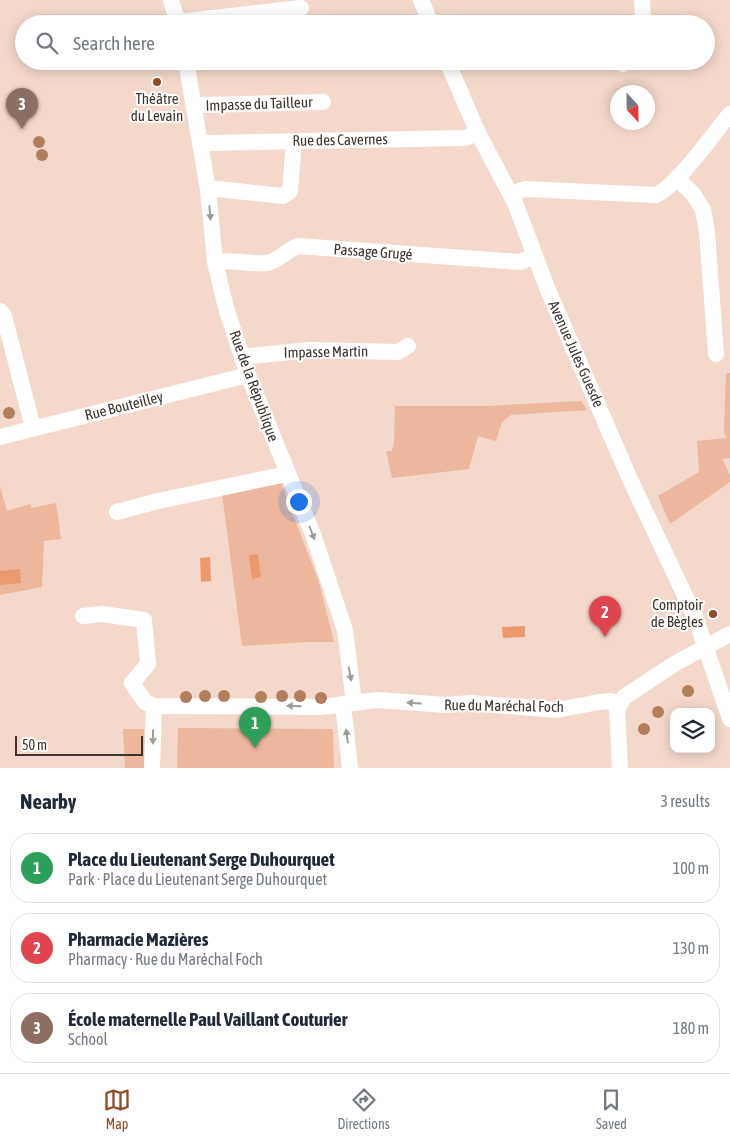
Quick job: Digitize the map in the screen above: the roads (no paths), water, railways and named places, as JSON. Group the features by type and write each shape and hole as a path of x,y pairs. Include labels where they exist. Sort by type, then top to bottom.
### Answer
{"street":[{"path":"171,0 176,15"},
{"path":"421,0 427,15"},
{"path":"642,0 642,15"},
{"path":"244,15 301,8"},
{"name":"Rue de la République","path":"188,70 208,190 215,262 226,308 248,375 314,537 344,630 349,703 350,768"},
{"name":"Avenue Jules Guesde","path":"451,70 478,133 511,194 548,290 629,477 696,619 730,719"},
{"name":"Impasse du Tailleur","path":"194,106 323,102"},
{"path":"511,194 525,189 656,195 665,191 677,178 730,114"},
{"name":"Rue des Cavernes","path":"200,144 465,138 478,133"},
{"path":"208,190 218,189 283,196 290,191 294,141"},
{"path":"677,178 694,195 703,210 707,232 716,354"},
{"name":"Passage Grugé","path":"215,262 227,260 265,263 274,261 289,249 298,246 520,262 535,256"},
{"path":"0,310 4,316 32,428"},
{"name":"Impasse Martin","path":"242,358 310,350 398,352 408,346"},
{"name":"Rue Bouteilley","path":"0,438 32,428 248,375"},
{"path":"118,512 158,500 287,474"},
{"path":"83,616 102,614 144,620 148,664 132,683 145,702 154,706 152,768"},
{"path":"620,768 617,710 624,697 676,664 730,634"},
{"name":"Rue du Maréchal Foch","path":"154,706 322,707 376,700 446,705 471,703 557,710 599,702 611,701 619,704"}],"place":[{"name":"Théâtre du Levain","path":"157,82"},
{"name":"École maternelle Paul Vaillant Couturier","path":"22,129"},
{"name":"Comptoir de Bègles","path":"713,614"},
{"name":"Pharmacie Mazières","path":"605,637"},
{"name":"Place du Lieutenant Serge Duhourquet","path":"255,748"}]}
